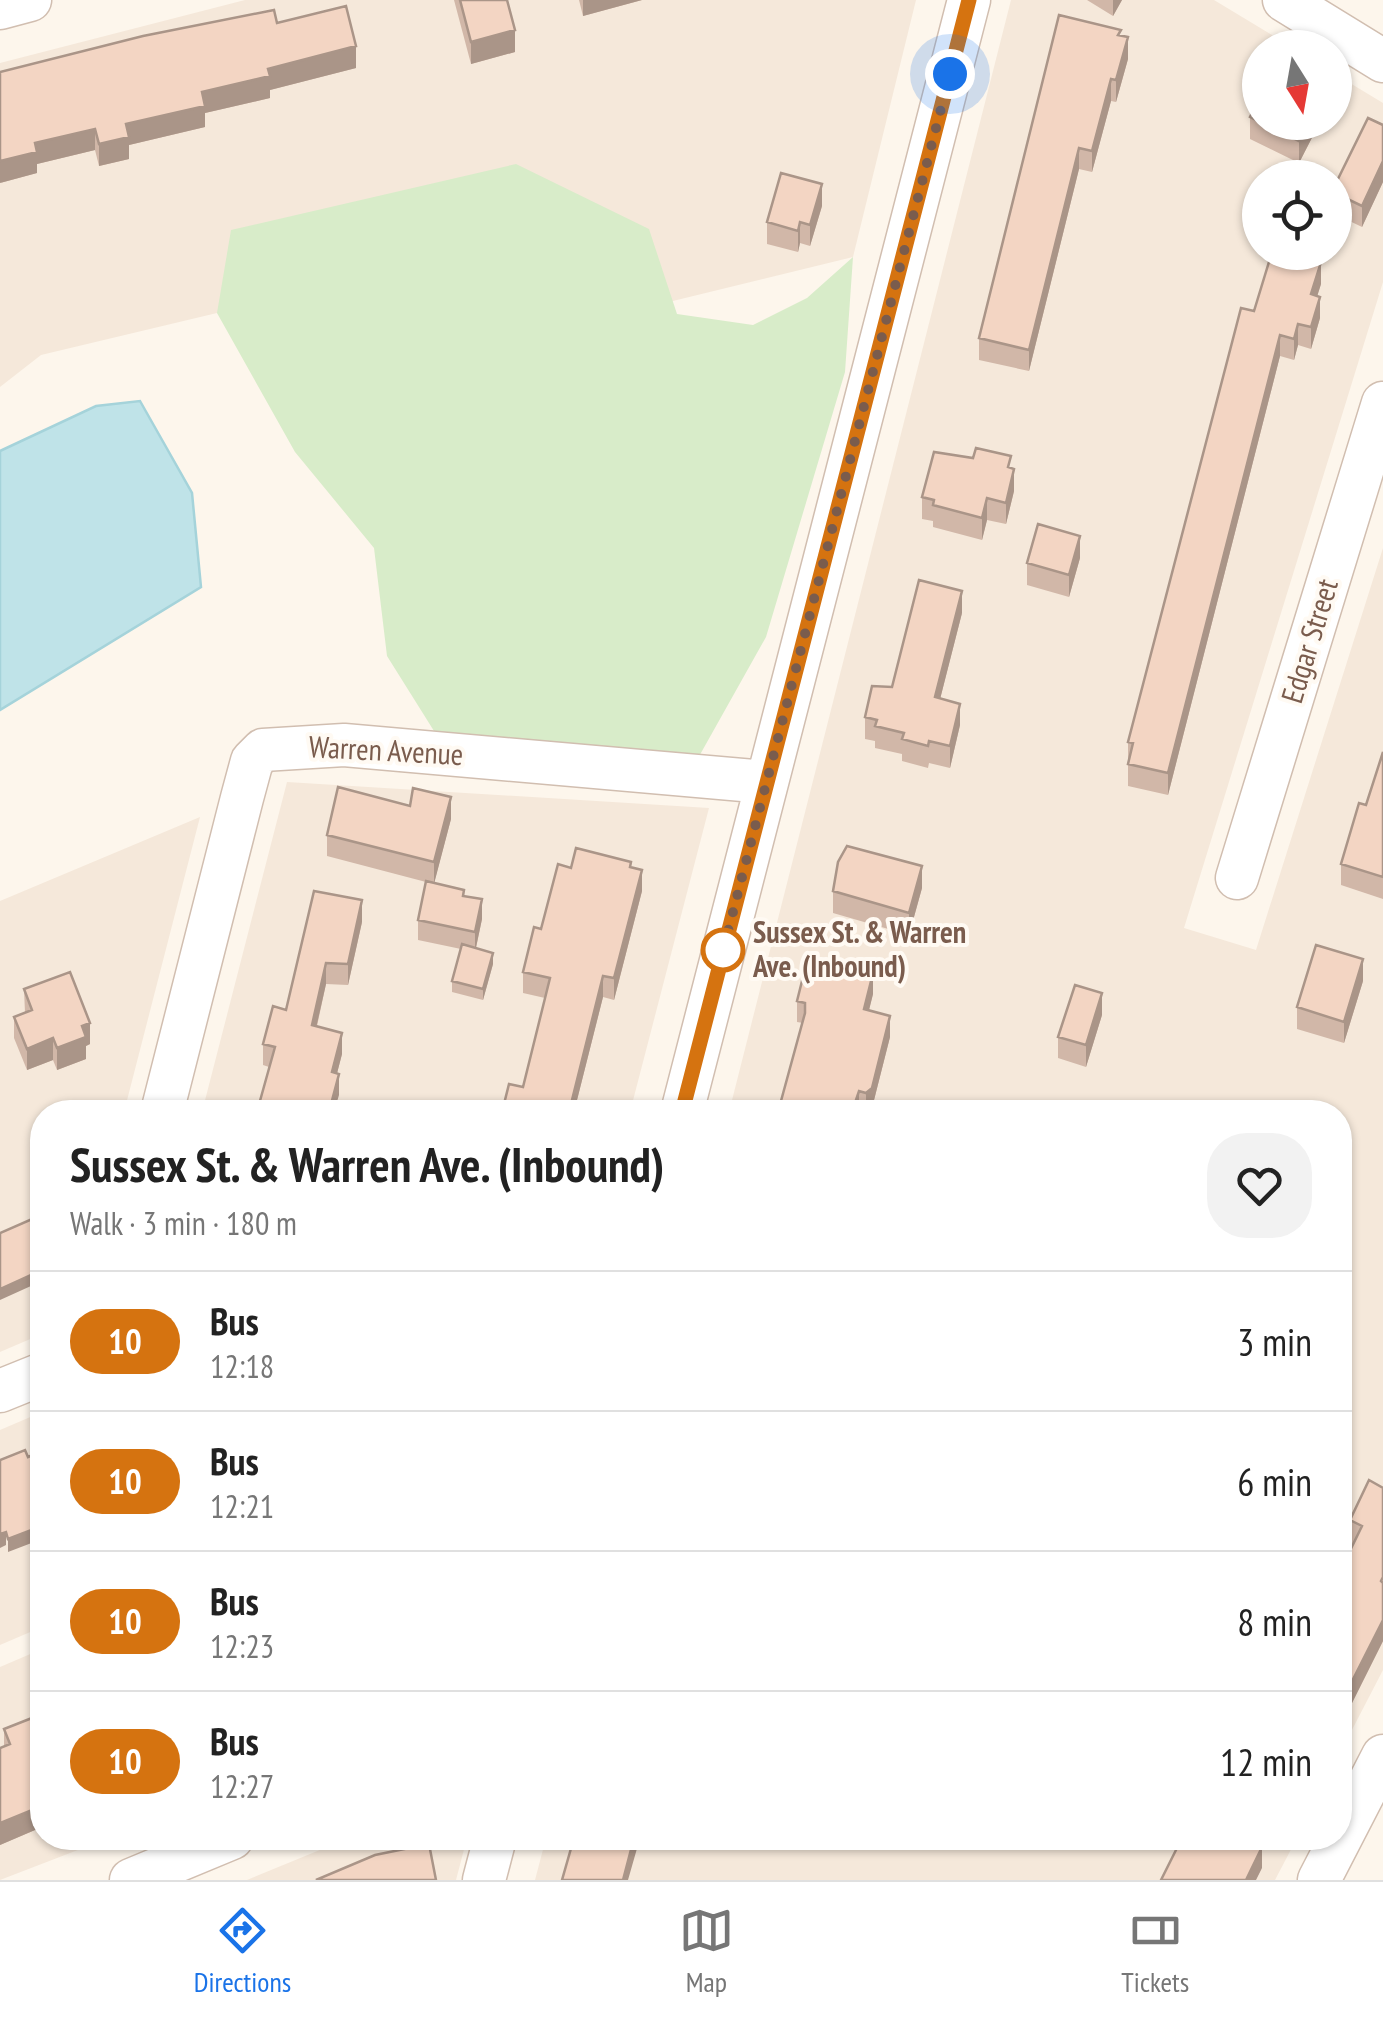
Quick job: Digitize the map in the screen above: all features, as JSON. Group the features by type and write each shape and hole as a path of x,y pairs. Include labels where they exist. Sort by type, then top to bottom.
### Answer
{"street":[{"path":"0,8 30,0"},
{"path":"685,1100 968,0"},
{"path":"1284,0 1383,60"},
{"name":"Edgar Street","path":"1237,878 1383,403"},
{"name":"Warren Avenue","path":"165,1100 252,761 262,750 344,744 766,782"},
{"path":"0,1392 30,1379"},
{"path":"1352,1832 1383,1756"},
{"path":"131,1880 203,1850"},
{"path":"484,1880 492,1850"},
{"path":"1335,1874 1345,1850"}],"shaded area":[{"path":"245,0 916,0 853,257 354,379 217,313 41,355 0,387 0,63"},
{"path":"1011,0 1214,0 1264,30 1242,30 1242,140 1352,140 1352,84 1383,103 1383,282 1184,928 1256,950 1383,548 1383,1670 1352,1730 1352,1100 732,1100"},
{"path":"287,782 709,808 633,1100 205,1100"},
{"path":"200,817 127,1100 30,1100 30,1339 0,1352 0,901"},
{"path":"30,1417 30,1632 0,1645 0,1430"},
{"path":"30,1654 30,1850 78,1850 0,1880 0,1667"},
{"path":"320,1850 464,1850 456,1880 247,1880"},
{"path":"543,1850 1291,1850 1275,1880 535,1880"}],"green space":[{"path":"516,164 649,229 677,314 753,325 807,298 853,257 845,372 766,637 697,760 434,731 387,656 374,548 295,452 217,313 231,230"}],"water":[{"path":"140,401 192,493 201,587 0,710 0,451 96,406"}],"building":[{"path":"460,0 507,0 515,30 471,42"},
{"path":"346,6 356,46 268,69 270,76 202,92 205,106 126,124 129,137 99,144 95,129 35,143 37,152 0,161 0,72 143,36 274,10 277,23"},
{"path":"1059,15 1121,30 1118,35 1128,37 1116,80 1111,79 1092,151 1079,148 1029,350 979,338"},
{"path":"1368,118 1383,125 1383,161 1362,206 1352,201 1352,160 1347,160"},
{"path":"781,173 822,184 810,225 800,222 798,231 767,222"},
{"path":"1267,270 1318,270 1311,294 1320,297 1311,327 1298,324 1294,339 1280,335 1168,773 1128,764 1133,743 1128,742 1241,308 1254,311"},
{"path":"976,448 1011,456 1008,467 1014,469 1006,503 987,498 982,518 933,505 934,500 922,497 934,452 973,458"},
{"path":"1038,524 1080,536 1069,575 1027,563"},
{"path":"919,580 962,591 935,697 960,704 950,746 929,741 928,746 902,739 904,733 875,726 877,720 865,717 872,686 892,687"},
{"path":"1383,752 1383,877 1341,864 1359,803 1366,805"},
{"path":"338,787 410,806 413,788 451,797 434,862 327,835"},
{"path":"847,846 922,866 909,913 833,891 838,862"},
{"path":"576,848 631,862 630,867 642,870 614,978 603,976 572,1100 505,1100 509,1084 523,1087 550,978 523,972 534,927 541,929 558,864 571,868"},
{"path":"426,881 464,890 463,896 482,899 475,932 418,920"},
{"path":"314,891 362,900 348,964 326,963 312,1025 342,1033 332,1072 339,1074 332,1100 260,1100 275,1047 263,1044 273,1006 286,1010"},
{"path":"462,944 493,953 483,989 452,981"},
{"path":"1316,945 1363,959 1344,1022 1297,1007"},
{"path":"823,961 873,973 864,1009 890,1016 872,1088 866,1093 859,1091 856,1100 781,1100 805,1013 805,1003 797,1001 806,965 821,968"},
{"path":"70,972 90,1023 82,1026 86,1037 57,1048 53,1038 27,1049 14,1017 32,1010 24,989"},
{"path":"1075,985 1102,993 1086,1045 1058,1037"},
{"path":"30,1220 30,1275 0,1289 0,1233"},
{"path":"25,1450 30,1456 30,1531 8,1539 6,1532 0,1534 0,1460"},
{"path":"1369,1480 1383,1488 1383,1620 1352,1681 1352,1546 1362,1526 1352,1521"},
{"path":"30,1719 30,1811 0,1823 0,1748 10,1744 4,1729"},
{"path":"430,1850 436,1880 316,1880 375,1855"},
{"path":"571,1850 631,1850 623,1880 562,1880"},
{"path":"1176,1850 1261,1850 1246,1880 1161,1880"}],"bus line":[{"name":"10","path":"685,1100 969,0"}],"place":[{"name":"Sussex St. & Warren Ave. (Inbound)","path":"723,950"}],"route":[{"path":"723,950 719,966 950,74"}]}
